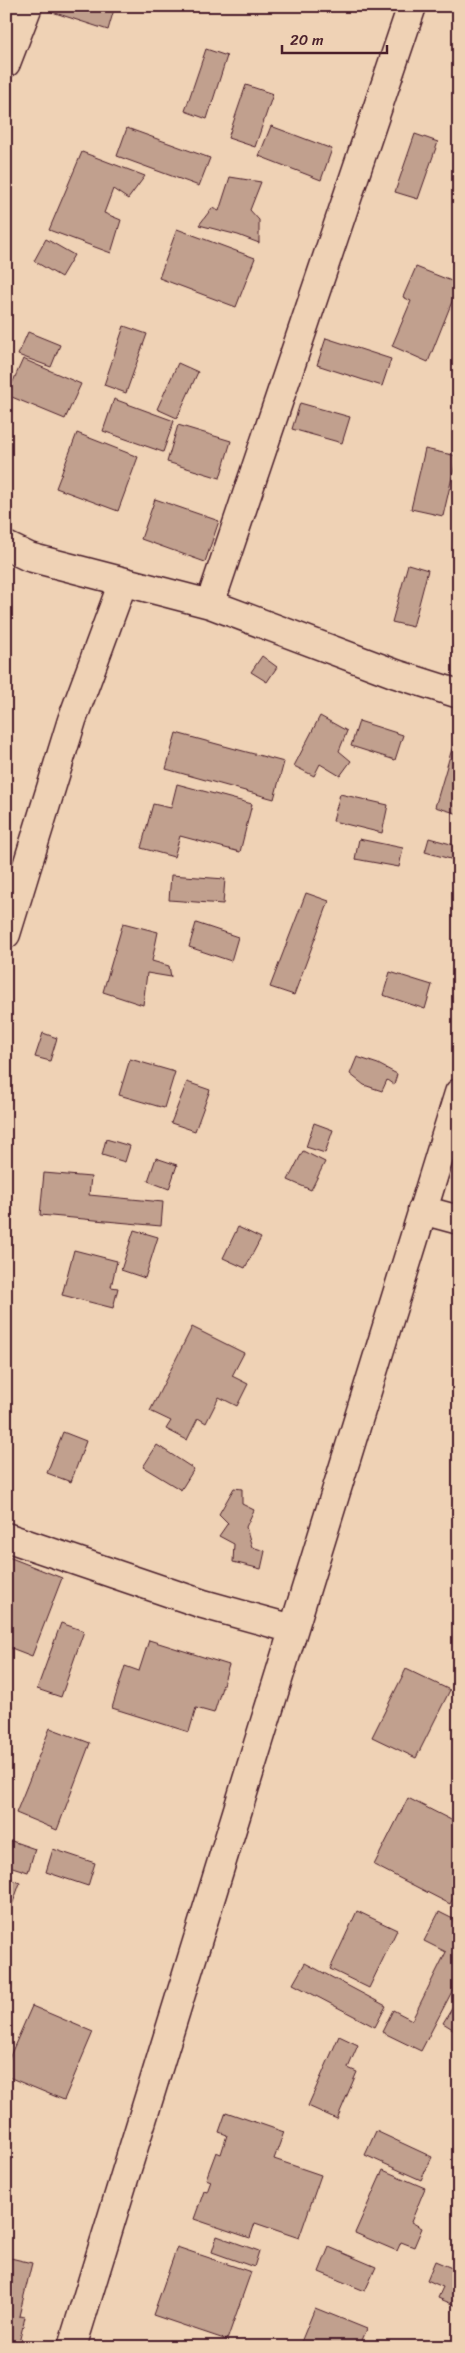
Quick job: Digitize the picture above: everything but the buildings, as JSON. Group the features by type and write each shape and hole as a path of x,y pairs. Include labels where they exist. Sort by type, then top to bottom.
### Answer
{"street":[{"path":"6,63 28,6"},
{"path":"210,604 412,6"},
{"path":"6,546 29,557 210,604 396,674 459,694"},
{"path":"6,934 72,720 123,582"},
{"path":"72,2347 292,1628 459,1093"},
{"path":"422,1210 459,1220"},
{"path":"6,1537 203,1604 292,1628"}]}
